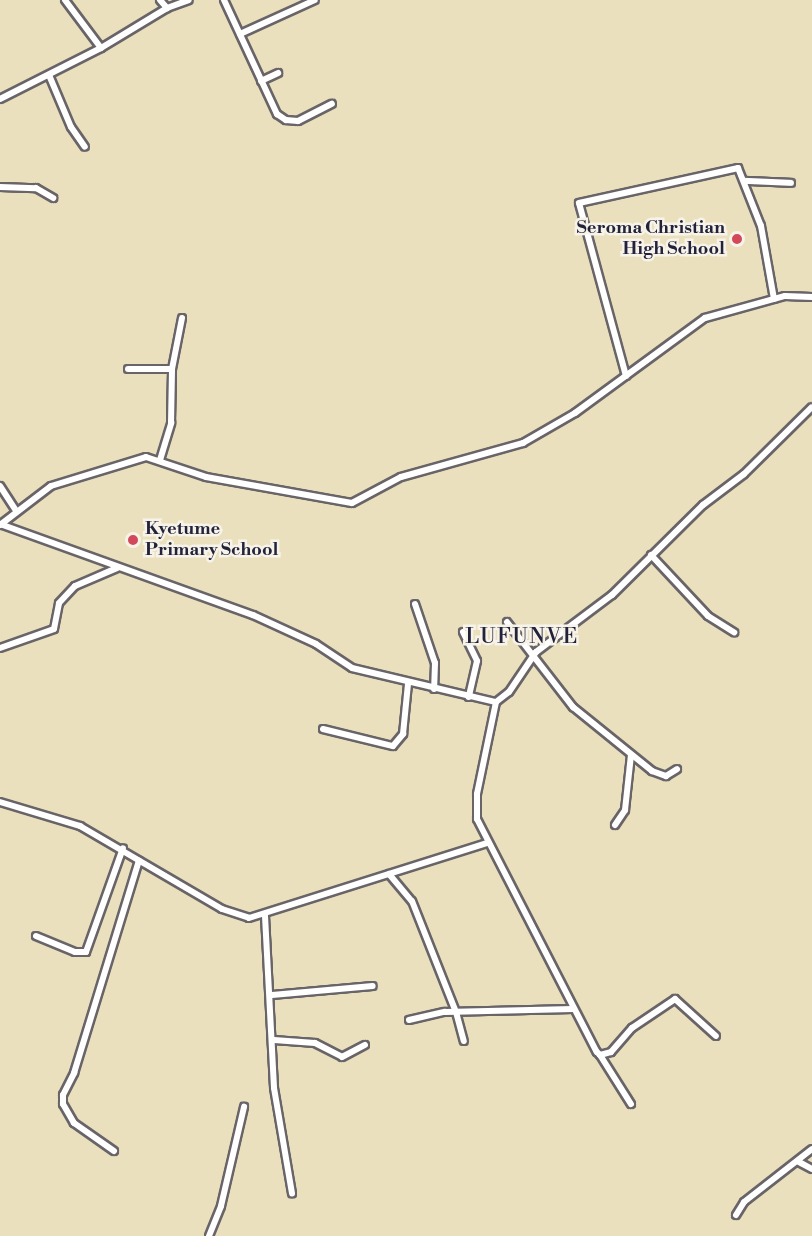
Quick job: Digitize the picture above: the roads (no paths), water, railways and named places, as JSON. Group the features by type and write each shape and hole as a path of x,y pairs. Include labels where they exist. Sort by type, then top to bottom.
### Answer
{"street":[{"path":"65,0 101,48"},
{"path":"160,0 167,8"},
{"path":"0,99 101,48 167,8 189,0"},
{"path":"224,0 277,114 286,120 298,121 332,104"},
{"path":"240,34 315,0"},
{"path":"261,81 278,73"},
{"path":"49,75 71,127 85,147"},
{"path":"626,376 579,203 738,168 746,181 761,226 774,299"},
{"path":"746,181 791,183"},
{"path":"0,187 36,188 53,198"},
{"path":"0,524 51,486 120,462 146,457 206,477 352,503 401,477 523,443 575,413 705,318 774,299 812,297"},
{"path":"160,460 171,423 172,369 182,318"},
{"path":"128,369 172,369"},
{"path":"631,1104 573,1009 522,902 477,819 477,794 496,702 509,692 532,657 612,595 651,555 812,408"},
{"path":"0,486 16,511"},
{"path":"0,524 117,568 253,615 316,644 352,668 408,684 496,702"},
{"path":"651,555 708,616 734,632"},
{"path":"0,648 54,629 59,603 75,586 117,568"},
{"path":"415,603 435,663 434,689"},
{"path":"507,622 573,707 631,755 660,775 676,769"},
{"path":"463,632 477,661 469,697"},
{"path":"323,729 393,746 403,734 408,684"},
{"path":"615,825 625,810 631,755"},
{"path":"0,802 54,816 123,848 139,861 222,909 249,918 265,916 488,843"},
{"path":"36,936 75,952 86,952 123,848"},
{"path":"114,1151 74,1123 63,1104 63,1095 74,1073 139,861"},
{"path":"389,874 412,901 456,1012 464,1041"},
{"path":"265,916 272,995 277,1111 292,1193"},
{"path":"272,995 373,986"},
{"path":"600,1055 611,1052 632,1028 675,999 716,1036"},
{"path":"409,1020 456,1012 573,1009"},
{"path":"274,1040 315,1043 342,1057 366,1045"},
{"path":"209,1236 221,1206 244,1107"},
{"path":"736,1215 744,1203 812,1149"},
{"path":"798,1162 812,1169"}],"place":[{"name":"Seroma Christian High School","path":"737,239"},
{"name":"Kyetume Primary School","path":"133,540"}],"district":[{"name":"LUFUNVE","path":"522,637"}]}
